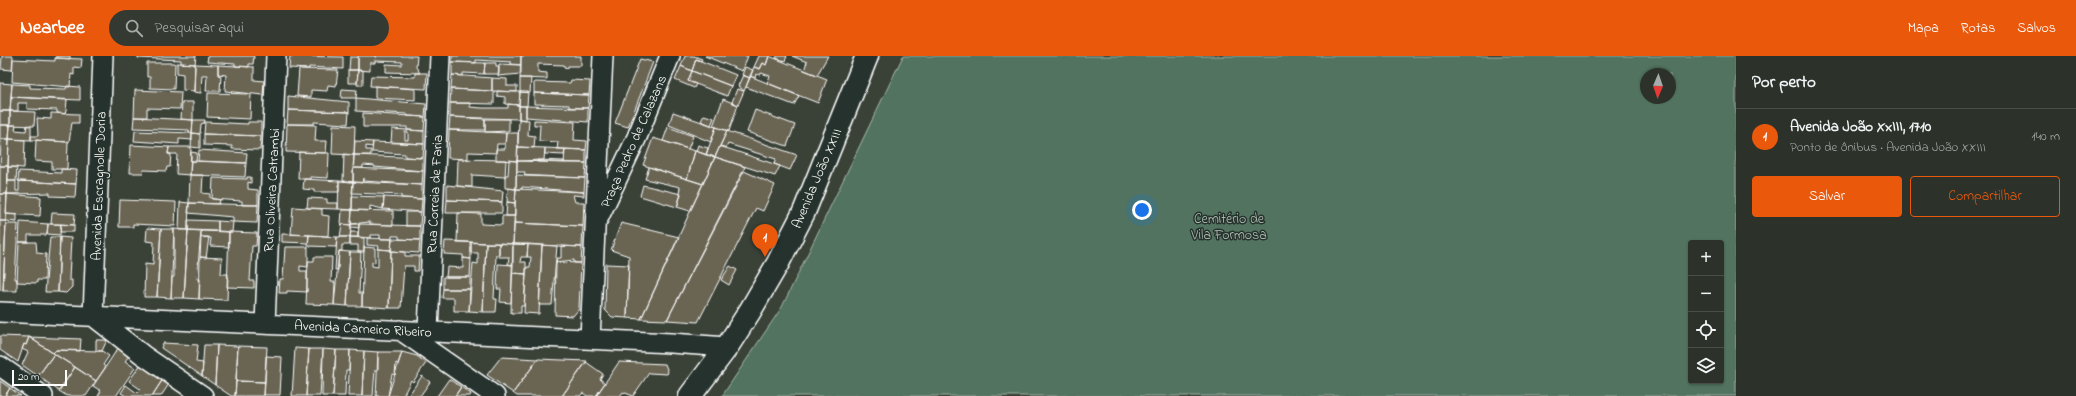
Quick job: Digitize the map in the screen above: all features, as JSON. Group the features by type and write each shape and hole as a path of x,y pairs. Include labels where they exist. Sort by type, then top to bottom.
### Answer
{"main road":[{"name":"Avenida João XXIII","path":"690,396 727,347 750,311 804,212 867,56"}],"street":[{"name":"Avenida Escragnolle Doria","path":"93,316 103,56"},
{"name":"Rua Oliveira Catrambi","path":"265,324 276,56"},
{"name":"Rua Correia de Faria","path":"428,331 440,56"},
{"path":"590,339 603,56"},
{"name":"Praça Pedro de Calazans","path":"595,226 637,137 670,56"},
{"name":"Avenida Carneiro Ribeiro","path":"0,312 428,331 727,347"},
{"path":"93,316 143,355 203,396"},
{"path":"400,330 495,396"},
{"path":"0,366 34,394"}],"green space":[{"name":"Cemitério de Vila Formosa","path":"903,56 1736,56 1736,396 722,396 782,307"}],"building":[{"path":"2,56 13,56 12,70 1,69"},
{"path":"56,56 70,56 70,59 56,58"},
{"path":"138,56 196,56 195,64 181,63 181,60 138,58"},
{"path":"208,56 254,56 253,64 249,64 249,67 235,66 235,64 207,62"},
{"path":"290,56 343,57 343,69 309,67 309,69 289,68"},
{"path":"358,56 376,56 375,63 370,63 370,71 358,70"},
{"path":"376,56 417,56 416,67 420,73 386,72 386,64 402,65 402,62 375,61"},
{"path":"452,56 521,56 521,65 511,64 511,62 476,60 476,63 452,62"},
{"path":"521,56 581,56 581,66 568,66 568,68 564,67 564,65 538,64 538,72 547,73 547,79 520,78"},
{"path":"685,56 694,56 702,59 701,61 696,59 692,71 681,66"},
{"path":"705,56 748,56 742,71"},
{"path":"759,56 769,56 766,65 763,63 760,69 754,67"},
{"path":"769,56 827,79 818,103 767,83 770,76 761,73 760,75 756,74 755,78 750,76 754,67 760,69 763,63 766,65"},
{"path":"777,56 787,56 785,61 776,58"},
{"path":"792,56 828,56 817,75 804,70 807,62"},
{"path":"350,57 358,57 358,70 349,70"},
{"path":"55,58 82,59 81,68 74,67 74,75 71,74 70,87 12,82 13,59 55,61"},
{"path":"640,59 653,62 628,127 615,123"},
{"path":"696,59 736,75 731,86 692,71"},
{"path":"452,62 485,63 484,74 463,73 463,76 452,75"},
{"path":"147,63 175,63 174,89 150,88 150,77 147,77"},
{"path":"177,63 195,64 194,91 183,90 183,74 177,73"},
{"path":"485,63 496,63 496,66 499,66 499,74 484,74"},
{"path":"195,64 218,65 218,75 221,76 220,91 206,91 207,75 202,75 201,93 194,92"},
{"path":"499,64 521,65 521,74 498,76"},
{"path":"218,65 254,67 254,80 264,81 263,95 225,91 226,75 218,74"},
{"path":"681,66 692,71 688,81 696,84 694,88 675,80"},
{"path":"745,67 753,70 750,78 742,75"},
{"path":"299,69 338,70 336,86 328,85 327,91 311,90 311,97 297,96"},
{"path":"348,70 358,70 357,83 348,83"},
{"path":"358,70 363,71 363,85 357,85"},
{"path":"692,71 731,86 727,96 688,81"},
{"path":"415,73 427,73 426,89 370,86 371,76 415,77"},
{"path":"452,75 492,78 492,91 451,89"},
{"path":"743,75 750,78 744,91 738,86"},
{"path":"750,76 799,96 794,105 746,87"},
{"path":"492,78 507,79 507,86 517,86 517,92 492,91"},
{"path":"520,78 531,78 530,93 520,92"},
{"path":"571,80 590,81 589,95 534,93 534,82 570,83"},
{"path":"0,83 12,84 10,111 0,111"},
{"path":"12,84 30,85 30,88 66,89 67,86 80,87 80,100 11,97"},
{"path":"375,86 415,89 415,100 375,98"},
{"path":"342,89 357,90 356,98 341,98"},
{"path":"451,89 494,91 494,104 450,103"},
{"path":"737,89 744,91 738,105 732,102"},
{"path":"135,90 181,92 180,109 147,108 147,117 134,117"},
{"path":"497,91 520,92 519,105 505,104 505,97 497,96"},
{"path":"520,92 528,92 527,106 519,106"},
{"path":"208,93 251,94 250,119 207,117"},
{"path":"534,93 589,95 588,108 569,108 569,105 534,104"},
{"path":"288,96 349,102 349,112 288,110"},
{"path":"11,97 67,100 66,111 65,114 57,113 57,110 27,109 27,103 18,103 18,111 10,111"},
{"path":"356,98 426,104 425,117 407,116 407,114 356,111"},
{"path":"723,99 738,105 729,131 713,126"},
{"path":"182,102 193,102 193,120 181,119"},
{"path":"450,103 470,103 470,107 482,108 508,108 508,104 519,105 519,119 450,117"},
{"path":"519,106 526,106 526,120 519,119"},
{"path":"526,106 588,108 588,122 526,117"},
{"path":"288,110 349,112 348,124 314,122 314,124 287,124"},
{"path":"755,110 795,125 787,146 747,132"},
{"path":"0,111 10,111 10,125 0,125"},
{"path":"10,111 35,112 34,126 10,125"},
{"path":"673,112 716,127 711,142 669,125"},
{"path":"51,113 79,114 79,123 72,123 69,142 31,140 31,136 38,136 37,118 51,119"},
{"path":"363,113 425,117 424,131 407,130 407,127 363,127"},
{"path":"704,115 714,118 711,125 701,121"},
{"path":"134,117 193,120 192,133 189,133 189,130 133,128"},
{"path":"450,117 485,119 485,130 449,130"},
{"path":"485,119 509,119 509,131 485,132"},
{"path":"519,119 529,120 528,135 535,136 534,148 518,147"},
{"path":"193,120 205,120 204,123 201,124 200,134 192,133"},
{"path":"534,120 575,122 574,140 587,141 586,150 557,149 558,142 539,141 540,125 534,125"},
{"path":"205,122 248,124 248,122 261,122 261,136 204,134"},
{"path":"287,124 316,125 315,141 327,141 326,153 286,152"},
{"path":"0,125 10,125 9,139 0,139"},
{"path":"10,125 16,125 15,130 26,131 27,125 31,126 31,140 9,139"},
{"path":"333,125 355,126 354,155 332,154"},
{"path":"668,127 693,136 688,149 663,141"},
{"path":"716,127 727,131 715,157 706,155"},
{"path":"392,129 424,131 424,144 391,142","holes":["405,132 408,132 408,140 405,140"]},
{"path":"449,130 506,133 505,144 497,144 496,153 468,152 468,159 448,158"},
{"path":"135,131 192,133 192,140 179,139 179,144 134,141"},
{"path":"727,131 797,155 790,170 774,164 776,159 728,144 726,148 720,146"},
{"path":"192,133 200,134 200,148 191,147"},
{"path":"506,133 518,133 517,161 496,160 496,149 505,149"},
{"path":"204,134 261,136 260,150 232,149 232,146 204,145"},
{"path":"653,138 695,151 687,179 643,165"},
{"path":"1,139 9,139 8,166 0,166"},
{"path":"9,139 25,140 24,168 8,167"},
{"path":"36,140 68,142 67,169 52,169 52,162 35,161"},
{"path":"355,141 373,142 372,147 366,146 366,150 371,150 371,155 354,155"},
{"path":"373,142 424,144 423,158 405,157 405,154 372,152"},
{"path":"131,145 169,147 168,154 171,154 170,167 167,167 166,171 144,170 143,173 130,173"},
{"path":"698,145 708,148 706,155 696,151"},
{"path":"720,146 780,166 775,176 715,157"},
{"path":"169,147 191,147 190,175 176,174 177,154 168,154"},
{"path":"518,147 545,148 544,160 517,161"},
{"path":"545,148 565,149 564,155 545,154"},
{"path":"565,149 586,150 586,163 564,163"},
{"path":"199,150 247,153 246,163 198,161"},
{"path":"695,151 715,157 703,184 687,179"},
{"path":"191,152 197,153 196,161 191,161"},
{"path":"299,152 329,153 328,178 310,177 310,179 298,179"},
{"path":"344,154 354,155 353,182 343,181"},
{"path":"354,155 423,158 423,171 363,165 363,168 353,168"},
{"path":"715,157 745,167 667,320 641,319"},
{"path":"458,159 506,160 505,177 472,175 472,187 457,186"},
{"path":"509,160 517,161 516,189 505,188 505,175 508,175"},
{"path":"537,160 564,161 564,163 537,162"},
{"path":"191,161 246,163 245,177 190,175"},
{"path":"517,161 586,163 585,178 524,176 525,172 517,172"},
{"path":"0,166 8,166 7,194 0,194"},
{"path":"8,167 17,167 16,181 8,181"},
{"path":"649,167 703,184 690,211 677,207 681,194 679,194 680,187 645,179"},
{"path":"353,168 423,171 422,185 363,181 363,178 362,183 353,182"},
{"path":"61,169 77,170 76,184 18,181 19,171 61,173"},
{"path":"744,171 775,185 763,211 756,208 698,322 667,320"},
{"path":"190,175 203,175 202,193 210,194 210,198 220,200 219,204 189,203"},
{"path":"516,175 585,178 584,192 522,187 522,189 516,189"},
{"path":"247,177 251,177 251,183 248,182 248,189 258,190 258,205 242,205 242,201 212,199 213,178 247,179"},
{"path":"304,179 339,181 339,192 314,192 314,190 303,189"},
{"path":"8,181 16,181 16,191 19,191 19,181 76,184 75,197 50,196 50,193 7,194"},
{"path":"339,181 353,182 352,210 338,209"},
{"path":"353,182 422,185 422,199 401,198 401,195 352,193"},
{"path":"447,185 503,191 502,202 447,200"},
{"path":"643,185 681,194 677,207 640,196"},
{"path":"508,188 516,189 515,203 507,202"},
{"path":"516,189 584,192 584,196 573,195 575,202 584,202 583,226 514,223"},
{"path":"0,194 7,194 6,221 0,221"},
{"path":"7,194 41,197 40,216 6,214"},
{"path":"352,196 384,197 383,209 370,206 370,211 352,210"},
{"path":"384,197 422,199 421,212 383,209"},
{"path":"308,198 327,199 327,203 338,203 338,209 307,208"},
{"path":"120,200 176,202 175,226 133,224 133,227 119,227"},
{"path":"447,200 502,202 502,213 446,213"},
{"path":"180,202 189,203 188,230 179,230"},
{"path":"507,202 515,203 515,216 506,216"},
{"path":"189,203 258,205 257,223 233,222 233,217 188,213"},
{"path":"293,207 322,209 322,215 329,216 328,236 291,234"},
{"path":"342,210 352,210 351,225 341,224"},
{"path":"352,210 393,211 393,225 370,224 370,222 351,224"},
{"path":"406,212 421,212 420,226 406,226"},
{"path":"52,213 75,214 74,225 51,224"},
{"path":"458,213 481,214 481,224 502,225 502,216 515,216 513,244 457,242"},
{"path":"6,214 17,215 17,222 6,221"},
{"path":"188,220 218,221 218,231 188,230"},
{"path":"0,221 6,221 3,291 0,290"},
{"path":"218,221 233,222 232,232 218,231"},
{"path":"20,222 48,224 47,235 28,235 28,242 19,242"},
{"path":"514,223 583,226 582,247 513,244"},
{"path":"621,223 679,237 641,319 627,318 629,256 611,250"},
{"path":"6,224 18,224 15,279 17,279 17,291 3,291"},
{"path":"48,224 61,224 60,235 47,234"},
{"path":"61,224 74,225 74,232 60,232"},
{"path":"342,224 351,225 350,237 340,237"},
{"path":"351,224 359,224 359,228 351,227"},
{"path":"359,224 420,226 420,240 399,239 399,236 392,236 392,239 380,239 380,235 371,235 371,238 358,237"},
{"path":"147,228 161,229 157,297 144,297 145,264 153,265 154,242 146,241"},
{"path":"161,229 174,229 171,298 157,297"},
{"path":"174,229 188,230 184,298 171,298 172,277 174,277"},
{"path":"188,230 201,231 197,279 200,279 199,299 184,298"},
{"path":"201,231 229,232 229,247 210,246 211,238 201,237"},
{"path":"229,232 257,233 256,246 252,246 250,281 254,281 254,288 227,287"},
{"path":"351,232 358,232 358,237 350,237"},
{"path":"282,234 309,235 308,243 282,242"},
{"path":"309,235 337,237 336,247 308,246"},
{"path":"50,237 60,237 58,292 45,292"},
{"path":"60,237 71,238 69,280 72,280 72,287 66,293 58,292"},
{"path":"201,237 209,237 206,258 200,257"},
{"path":"337,237 350,237 350,245 342,245 342,251 339,251 338,270 335,270"},
{"path":"350,237 364,238 364,252 358,252 358,245 350,245"},
{"path":"367,238 392,239 391,250 378,249 379,246 367,245"},
{"path":"392,239 420,240 419,253 391,251"},
{"path":"445,241 471,242 471,259 463,258 463,255 444,254"},
{"path":"19,242 36,242 37,253 46,254 45,280 37,280 37,283 17,282"},
{"path":"471,242 486,243 483,312 469,311 473,263 478,264 478,253 471,253"},
{"path":"486,243 499,243 499,255 496,255 494,299 497,299 496,312 483,312"},
{"path":"499,243 513,244 513,265 508,264 509,257 499,257"},
{"path":"513,244 528,244 527,257 521,257 520,262 526,262 526,274 512,273"},
{"path":"528,244 542,245 539,314 524,313 526,273 527,267 530,267 531,257 527,257"},
{"path":"542,245 557,246 552,305 539,305"},
{"path":"561,246 582,247 581,263 574,263 574,260 556,262 557,258 561,258"},
{"path":"285,247 308,247 308,267 300,266 300,271 307,271 307,292 287,291 287,293 279,293 280,279 283,279"},
{"path":"364,247 375,248 375,263 372,262 372,266 378,267 378,249 391,250 389,308 362,306"},
{"path":"339,251 350,252 347,306 334,305"},
{"path":"391,251 405,252 405,256 419,256 418,271 414,271 414,266 404,266 401,308 389,308"},
{"path":"350,252 361,252 359,293 362,293 362,306 347,306"},
{"path":"200,257 222,258 221,274 228,274 227,300 199,299"},
{"path":"314,257 332,257 331,282 335,282 334,305 306,304 308,261 314,261"},
{"path":"463,258 471,259 470,277 446,277 447,267 463,268"},
{"path":"556,262 581,263 579,309 573,316 555,315"},
{"path":"498,264 513,265 511,303 500,302 501,289 497,289"},
{"path":"606,264 629,265 627,318 612,317 605,310"},
{"path":"730,266 737,270 729,285 721,280"},
{"path":"512,273 526,274 524,306 521,306 521,313 511,313"},
{"path":"443,277 470,277 470,289 443,289"},
{"path":"443,289 470,289 469,311 454,311 454,298 442,298"},
{"path":"0,336 29,337 26,345 24,344 18,362 0,350"},
{"path":"29,337 81,339 80,351 56,350 53,353"},
{"path":"29,337 54,354 38,376 22,365 28,352 22,349 24,344 26,345"},
{"path":"96,340 107,340 102,351 96,351"},
{"path":"163,343 198,345 196,362 203,363 202,376 161,348"},
{"path":"204,345 217,345 215,385 202,376"},
{"path":"217,345 238,346 235,396 231,396 215,385"},
{"path":"238,346 267,347 265,382 236,381"},
{"path":"118,348 129,356 125,361 135,368 116,396 98,396 101,391 93,386"},
{"path":"295,348 309,349 306,396 292,396"},
{"path":"309,349 323,349 320,396 306,396"},
{"path":"323,349 336,350 333,396 322,396"},
{"path":"56,350 102,351 109,356 103,365 106,367 96,381 53,353"},
{"path":"336,350 350,350 349,370 346,370 345,396 333,396"},
{"path":"350,350 364,351 362,396 348,396"},
{"path":"364,351 378,352 378,370 375,370 373,396 362,396"},
{"path":"378,352 402,352 398,364 396,363 395,375 392,374 388,396 376,396"},
{"path":"402,352 417,356 426,363 413,382 411,380 403,396 388,396"},
{"path":"54,354 75,367 59,391 38,376"},
{"path":"266,356 282,357 280,395 264,395"},
{"path":"501,357 538,359 513,393 487,375"},
{"path":"538,359 587,361 562,396 517,396 513,393"},
{"path":"586,362 603,374 600,379 605,383 596,396 587,396 583,393 580,396 562,396"},
{"path":"619,362 665,364 668,372 667,374 649,373 633,396 623,392 620,396 596,396"},
{"path":"141,364 163,379 152,396 126,396 121,393 126,385 137,393 140,389 129,381"},
{"path":"75,367 96,381 86,396 67,396 59,391"},
{"path":"422,376 430,382 420,396 408,396"},
{"path":"163,379 169,384 161,396 152,396"},
{"path":"449,379 461,387 455,396 437,396"},
{"path":"0,381 10,388 5,396 0,396"},
{"path":"236,381 265,382 264,396 235,396"},
{"path":"461,387 471,394 470,396 455,396"},
{"path":"10,388 21,396 5,396"}],"place":[{"name":"Avenida João XxIII, 1710","path":"765,257"}]}
